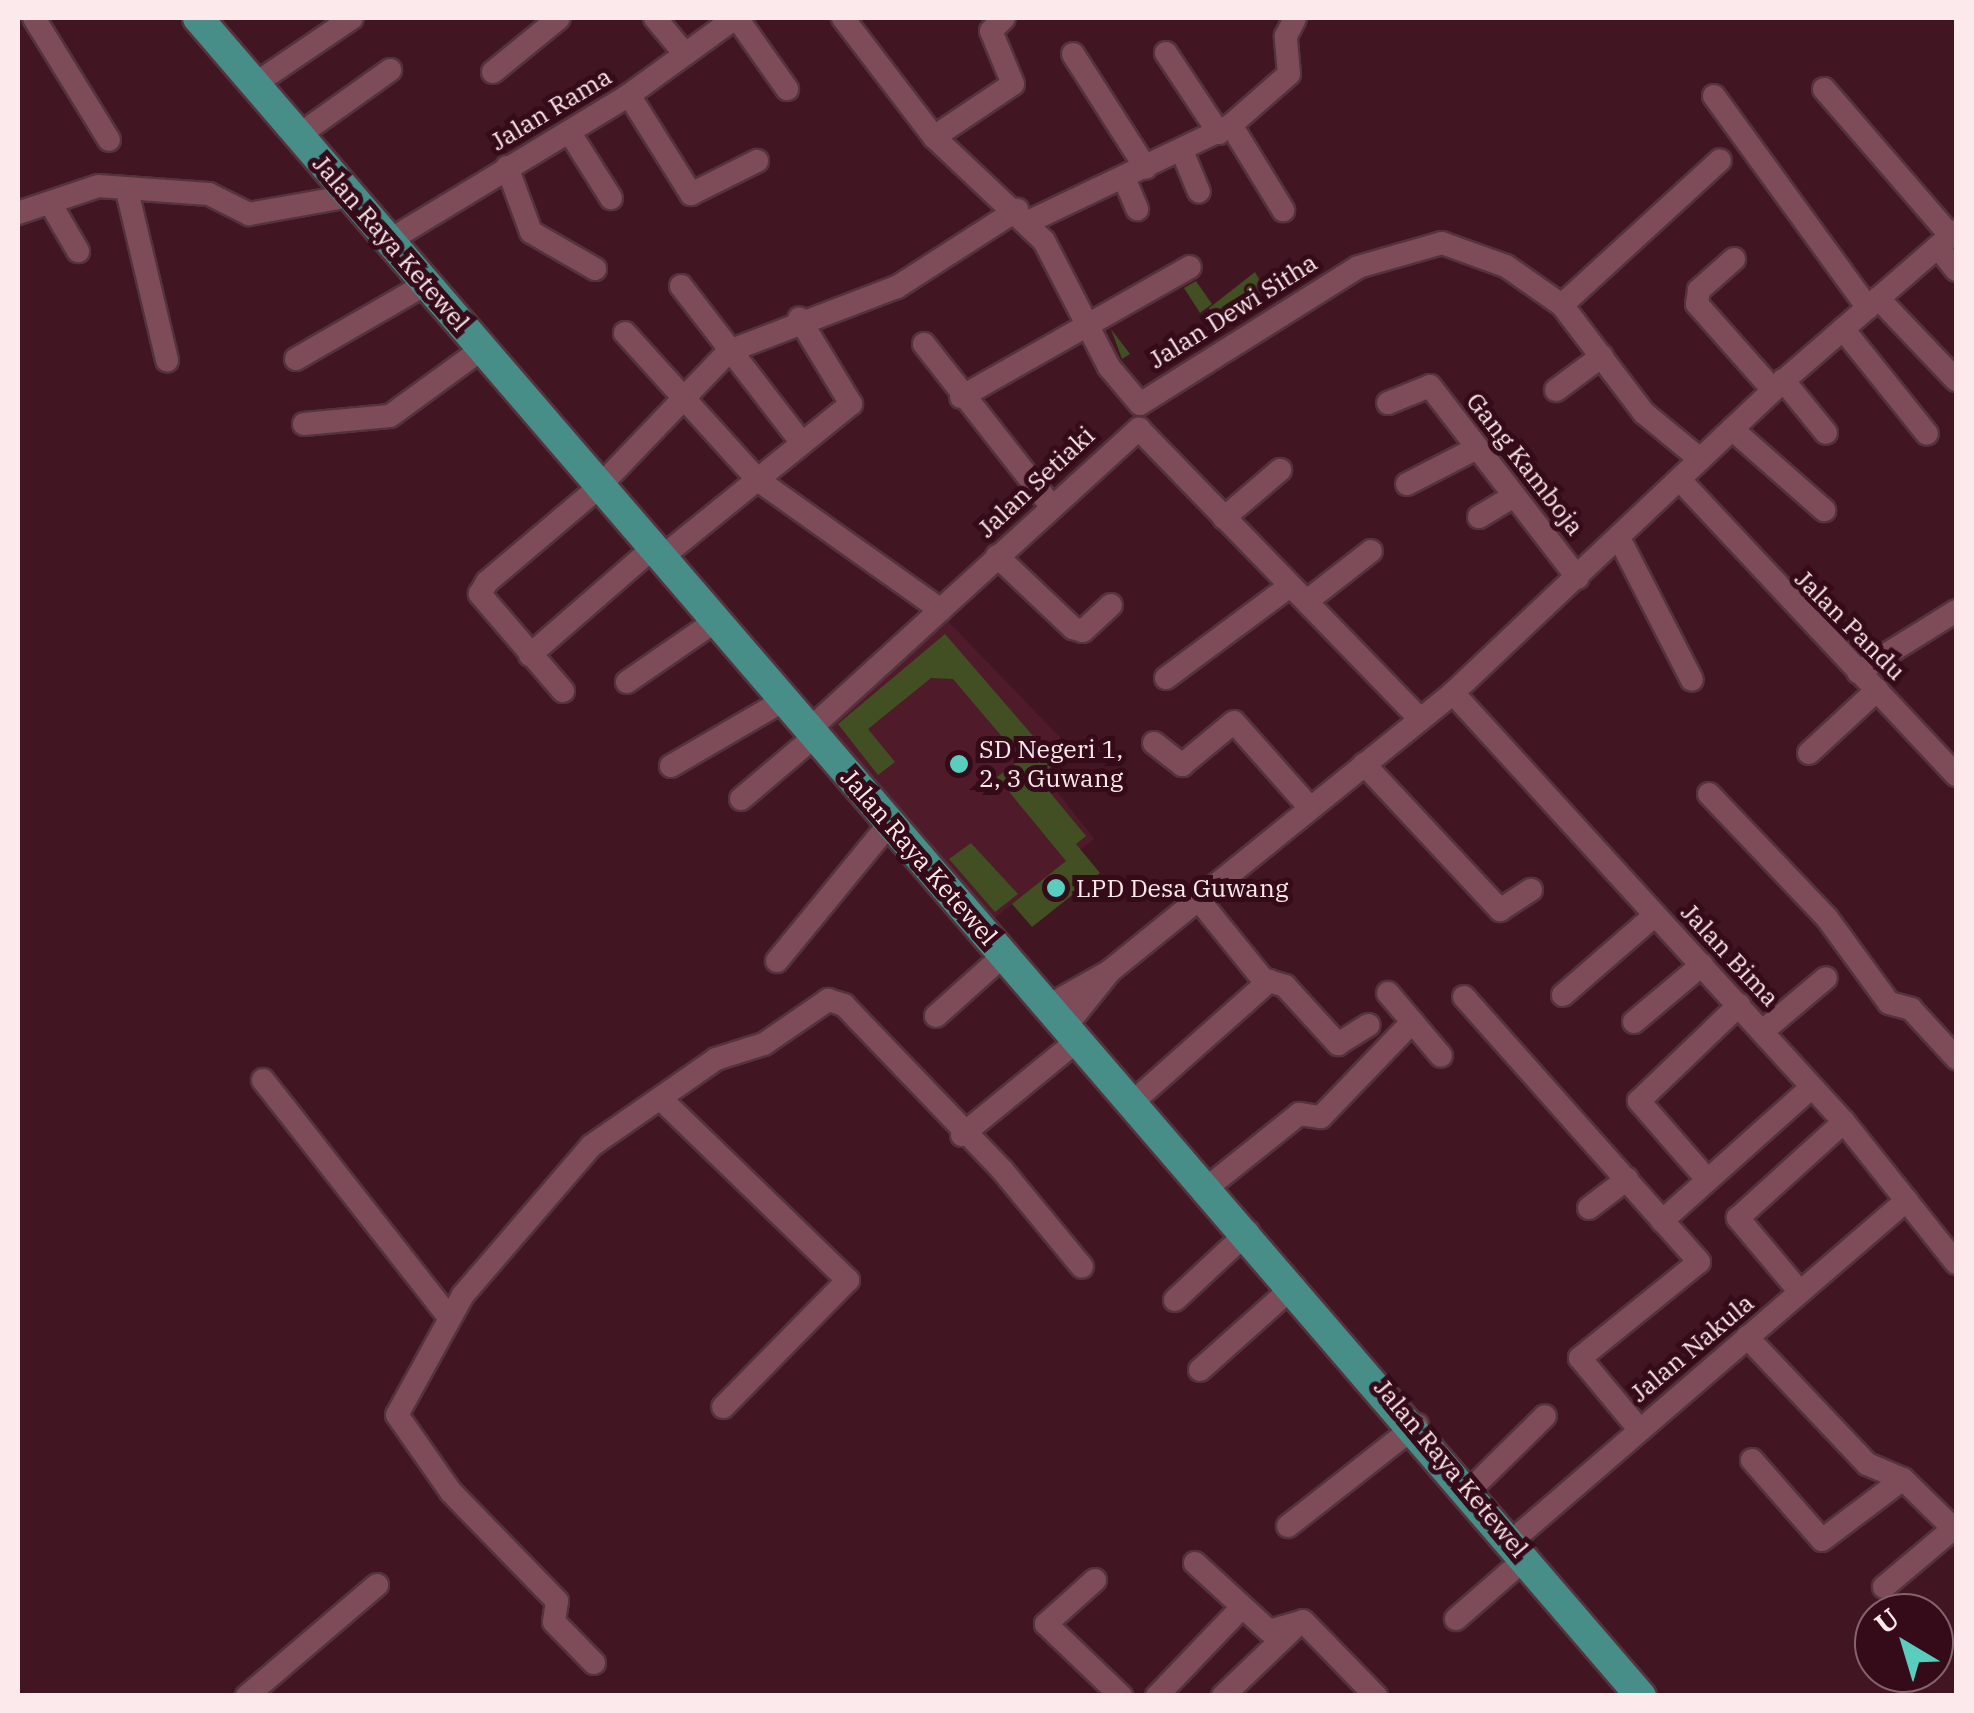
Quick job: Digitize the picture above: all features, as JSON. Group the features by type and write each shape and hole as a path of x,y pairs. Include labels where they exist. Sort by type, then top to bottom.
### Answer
{"main road":[{"name":"Jalan Raya Ketewel","path":"198,18 786,699 889,824 1417,1425 1639,1695"}],"street":[{"path":"18,30 34,18 109,140"},
{"path":"255,84 352,18"},
{"path":"492,72 559,18"},
{"path":"654,18 685,54"},
{"path":"736,18 788,89"},
{"name":"Jalan Rama","path":"390,240 570,133 736,18"},
{"name":"Jalan Dewi Sitha","path":"843,18 934,136 1022,216 1140,404 1282,309 1404,248 1442,243 1480,254 1562,305 1644,413 1700,459"},
{"path":"934,136 1013,84 991,31 1004,18"},
{"path":"563,691 530,656 481,588 600,486 729,351 799,318 897,287 1022,216 1124,178 1225,129 1289,74 1286,36 1295,18"},
{"path":"1166,53 1283,210"},
{"path":"1073,54 1146,168"},
{"path":"298,135 390,70"},
{"path":"1824,89 1949,238 1956,270"},
{"path":"629,95 691,194 757,162"},
{"path":"1714,96 1873,303 1956,380"},
{"path":"570,133 611,198"},
{"path":"1182,151 1199,192"},
{"path":"1562,305 1720,160"},
{"path":"507,167 531,232 595,269"},
{"path":"1124,178 1138,209"},
{"path":"18,213 53,208 86,187 128,195 209,194 258,214 350,196"},
{"path":"128,195 168,360"},
{"path":"53,208 78,251"},
{"path":"962,1135 1110,971 1452,693 1620,540 1778,385 1949,238"},
{"path":"1734,258 1699,290 1697,304 1826,433"},
{"path":"961,396 1087,318 1190,266"},
{"path":"296,359 426,284"},
{"path":"681,286 802,443"},
{"path":"530,656 657,553 758,480 852,402 799,318"},
{"path":"1843,329 1927,434"},
{"path":"625,333 686,393 758,480 940,610"},
{"path":"924,344 961,396 1052,507"},
{"path":"304,424 390,416 482,349"},
{"path":"1556,390 1602,356"},
{"name":"Gang Kamboja","path":"1388,403 1428,385 1578,578"},
{"path":"1140,404 1140,429 1419,718"},
{"name":"Jalan Setiaki","path":"741,798 996,556 1140,429"},
{"path":"1732,429 1824,510"},
{"path":"1408,484 1475,449"},
{"path":"1224,518 1280,470"},
{"name":"Jalan Pandu","path":"1680,480 1703,514 1858,672 1948,749 1956,775"},
{"path":"1479,517 1514,496"},
{"name":"Jalan Pandu","path":"1660,501 1703,514"},
{"path":"1620,540 1692,680"},
{"path":"1166,678 1371,551"},
{"path":"996,556 1074,628 1111,605"},
{"path":"1858,672 1956,611"},
{"path":"627,682 717,620"},
{"path":"1808,753 1877,690"},
{"name":"Jalan Bima","path":"1452,693 1844,1122 1956,1263"},
{"path":"671,766 786,699"},
{"path":"1154,743 1182,765 1234,722 1310,808"},
{"path":"1364,764 1500,910 1531,890"},
{"path":"1710,794 1827,918 1889,1003 1911,1009 1956,1058"},
{"path":"777,960 889,824"},
{"path":"1198,898 1266,983 1284,986 1338,1044 1369,1024"},
{"path":"1564,995 1655,914"},
{"path":"936,1016 1004,954"},
{"path":"1634,1022 1702,965"},
{"path":"1763,1031 1826,978"},
{"path":"1134,1101 1266,983"},
{"path":"1388,994 1441,1056"},
{"path":"1464,997 1627,1179 1698,1267 1580,1362 1640,1429"},
{"path":"594,1663 554,1622 557,1601 398,1423 448,1316 580,1157 716,1059 764,1044 828,1000 844,1005 1082,1267"},
{"path":"1705,1178 1640,1100 1739,1005"},
{"path":"1208,1187 1299,1114 1321,1116 1412,1022"},
{"path":"263,1080 448,1316"},
{"path":"1662,1221 1705,1178 1812,1087"},
{"path":"662,1100 848,1280 724,1406"},
{"path":"1800,1292 1738,1218 1844,1122"},
{"path":"1589,1208 1627,1179"},
{"name":"Jalan Nakula","path":"1456,1619 1640,1429 1907,1200"},
{"path":"1175,1300 1248,1232"},
{"path":"1200,1370 1294,1286"},
{"path":"1747,1337 1867,1464 1903,1479 1955,1529 1884,1588"},
{"path":"1470,1490 1545,1416"},
{"path":"1288,1526 1417,1425"},
{"path":"1752,1460 1822,1540 1903,1479"},
{"path":"1195,1563 1240,1609 1269,1631 1302,1620"},
{"path":"1095,1580 1046,1624 1121,1696"},
{"path":"246,1696 377,1585"},
{"path":"1157,1696 1240,1609"},
{"path":"1223,1696 1302,1620"},
{"path":"1302,1620 1376,1696"}],"shaded area":[{"name":"SD Negeri 1, 2, 3 Guwang","path":"944,617 1074,752 1045,776 1094,839 991,921 827,725"}],"building":[{"path":"1255,272 1271,299 1219,325 1209,308"},
{"path":"1196,281 1212,304 1200,313 1184,288"},
{"path":"1111,329 1130,354 1122,359"},
{"path":"945,634 1046,751 1057,741 1067,753 1038,778 1086,836 1076,844 1100,873 1032,927 1012,904 1066,861 997,777 1021,759 953,679 931,678 868,729 895,762 878,775 838,724"},
{"path":"971,843 1018,894 995,912 949,859"}],"place":[{"name":"SD Negeri 1, 2, 3 Guwang","path":"959,764"},
{"name":"LPD Desa Guwang","path":"1056,888"}]}
